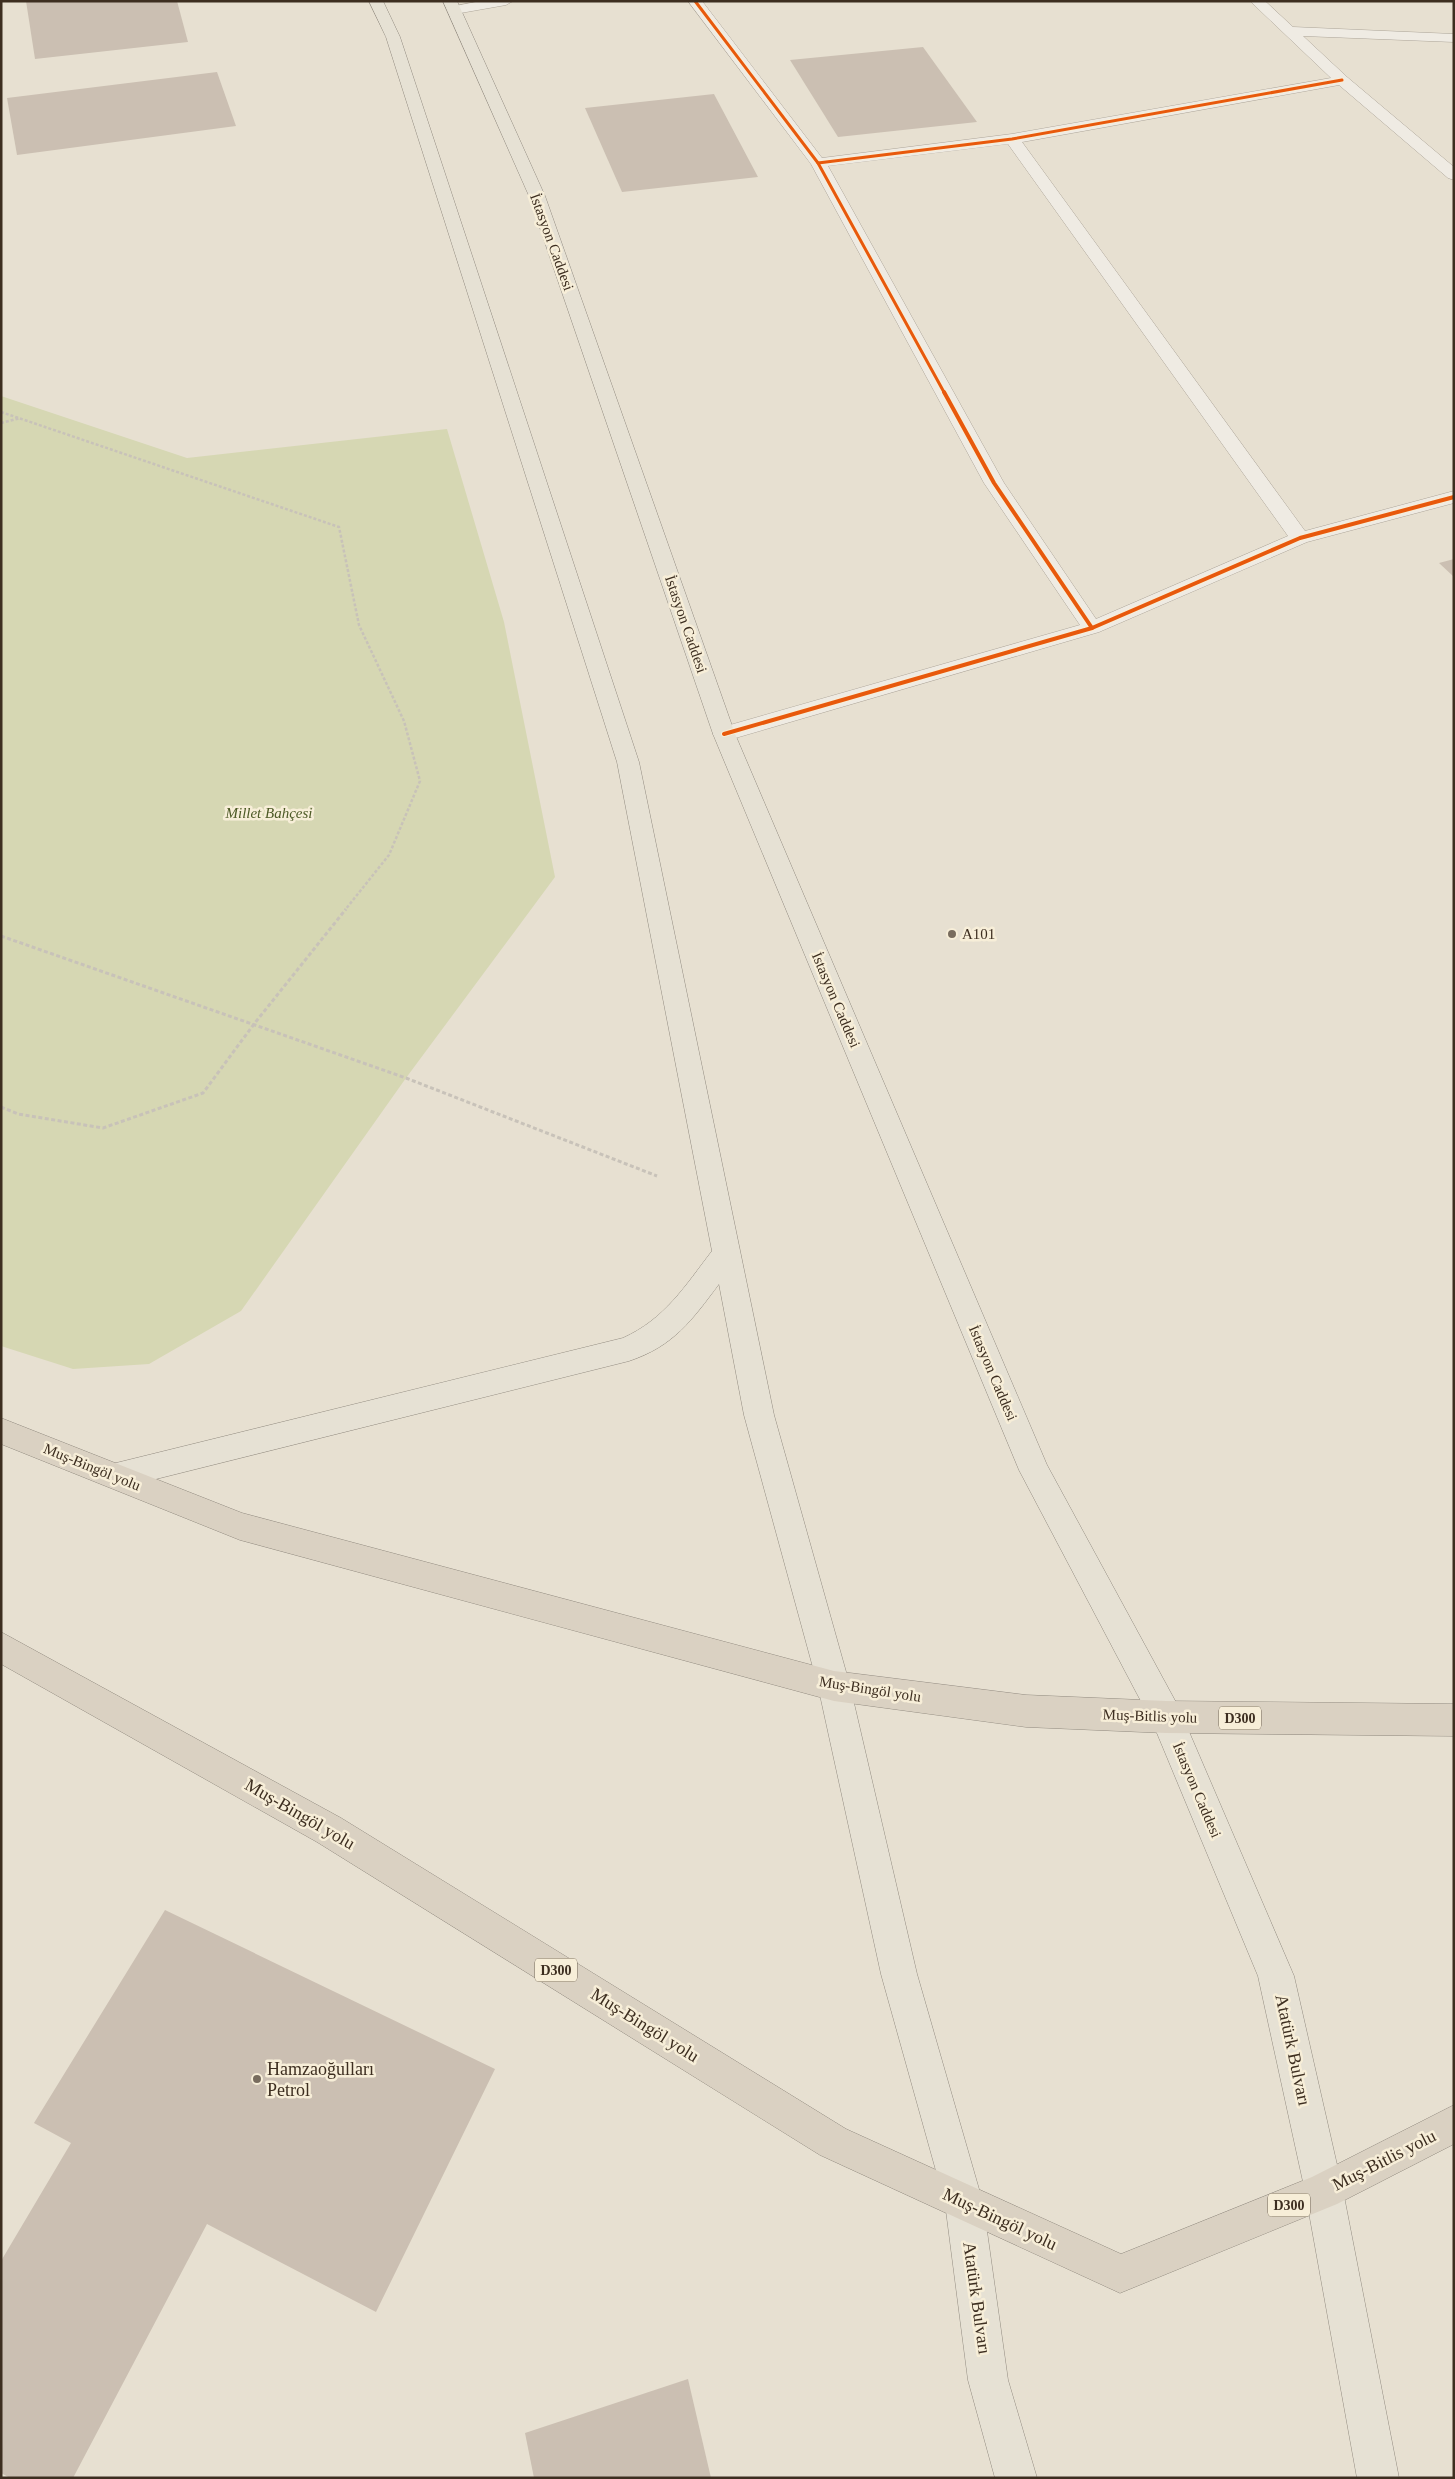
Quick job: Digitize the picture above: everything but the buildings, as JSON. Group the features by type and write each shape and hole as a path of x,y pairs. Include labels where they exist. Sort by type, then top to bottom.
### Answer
{"highway":[{"name":"Muş-Bingöl yolu","path":"1,1431 240,1526 834,1686 1026,1711"},
{"name":"Muş-Bingöl yolu","path":"1,1647 329,1830 833,2142 1120,2274"},
{"name":"Muş-Bitlis yolu","path":"1026,1711 1166,1717 1454,1720"},
{"name":"Muş-Bitlis yolu","path":"1120,2274 1324,2190 1454,2124"}],"main road":[{"path":"376,1 392,37 628,762 759,1415 834,1686"},
{"name":"İstasyon Caddesi","path":"452,6 537,196 724,734 1034,1470 1166,1717 1276,1976"},
{"path":"116,1476 629,1349 648,1340 678,1318 727,1253"},
{"name":"Atatürk Bulvarı","path":"834,1686 899,1974 964,2203 988,2380 1016,2478"},
{"name":"Atatürk Bulvarı","path":"1276,1976 1324,2190 1378,2478"}],"street":[{"path":"452,6 506,1"},
{"path":"695,1 818,163 994,483 1092,628"},
{"path":"1257,1 1342,80 1454,175"},
{"path":"1290,31 1454,38"},
{"path":"818,163 1012,139 1342,80"},
{"path":"1012,139 1300,538"},
{"path":"724,734 1092,628 1300,538 1454,498"}],"path":[{"path":"1,412 339,527 359,625 404,721 420,781 389,854 254,1024 203,1093 103,1128 18,1114 1,1107"},
{"path":"1,423 21,418"},
{"path":"1,936 406,1078 715,1199"}],"green space":[{"name":"Millet Bahçesi","path":"1,396 187,458 447,429 504,622 555,877 406,1078 241,1311 149,1364 73,1369 1,1346"}],"cycle path":[{"path":"695,1 818,163 994,483 1092,628"},
{"path":"818,163 1012,139 1342,80"},
{"path":"724,734 1092,628 1300,538 1454,497"}],"place":[{"name":"A101","path":"952,934"},
{"name":"Hamzaoğulları Petrol","path":"257,2079"}]}
